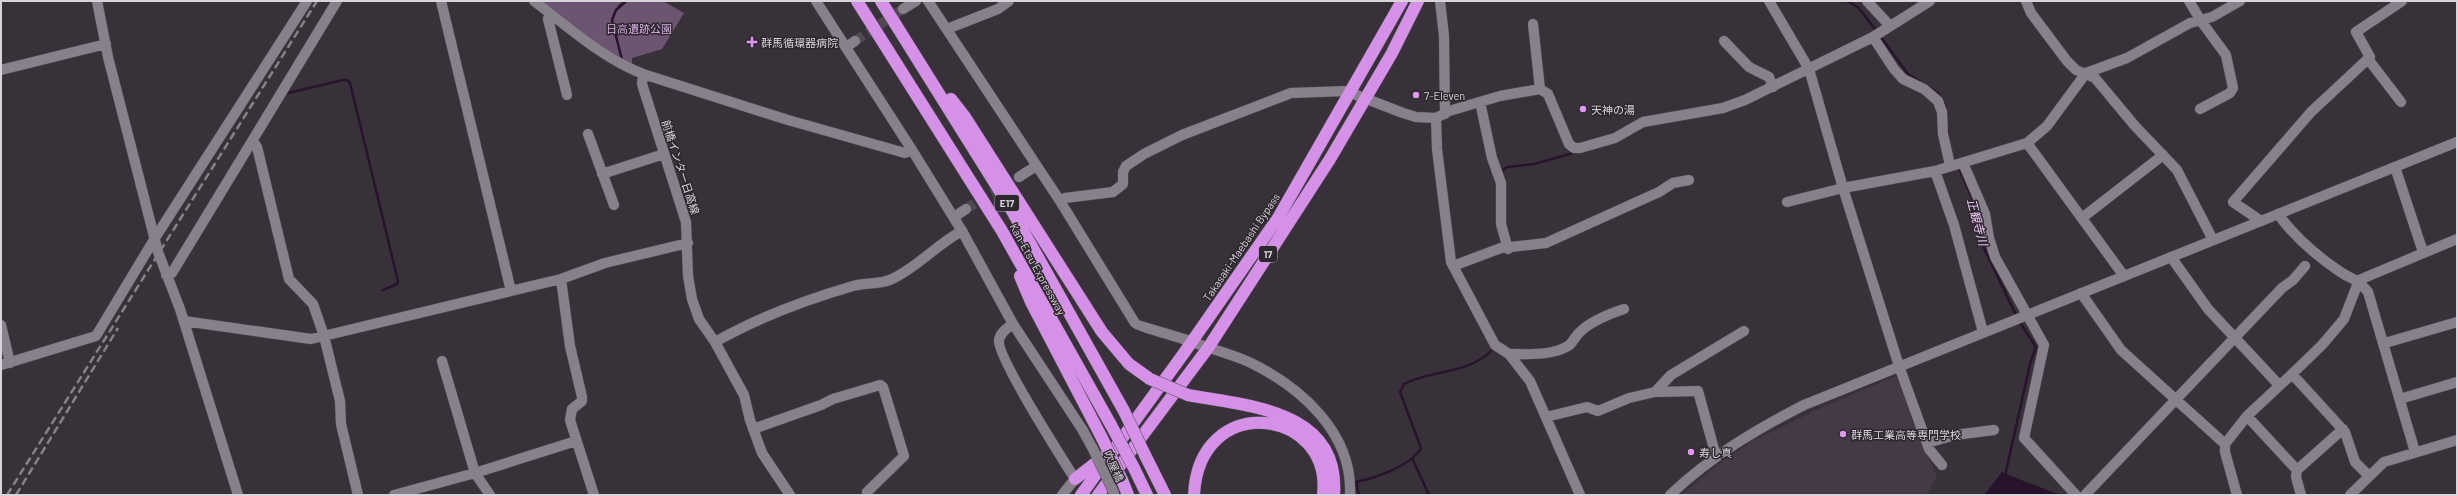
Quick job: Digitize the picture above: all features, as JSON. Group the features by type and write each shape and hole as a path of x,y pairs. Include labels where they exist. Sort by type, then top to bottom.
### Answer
{"highway":[{"name":"Kan-Etsu Expressway","path":"858,1 1002,231 1111,425 1147,495"},
{"name":"Kan-Etsu Expressway","path":"881,1 915,53 1042,262 1124,411 1165,495"},
{"name":"Takasaki-Maebashi Bypass","path":"1081,495 1128,432 1278,218 1402,1"},
{"name":"17","path":"1098,495 1208,348 1330,159 1366,97 1418,1"},
{"path":"915,53 965,117 1102,332 1129,364 1150,379 1188,395 1268,411 1297,421 1314,435 1328,456 1334,478 1334,495"},
{"path":"1002,231 1031,302 1102,438 1128,495"},
{"path":"1194,495 1200,461 1213,442 1235,427 1262,422 1288,430 1311,448 1322,471 1323,495"},
{"path":"1074,480 1094,465 1122,435 1128,432"}],"street":[{"path":"97,1 106,44 155,238 166,275 184,321 238,495"},
{"path":"1,325 6,364 94,338 155,238 307,1"},
{"path":"166,275 172,273 337,1"},
{"path":"441,1 511,291"},
{"path":"534,1 610,58 642,74 788,120 905,153 912,150"},
{"name":"吹屋橋","path":"816,1 954,217 1013,324 1093,448 1114,494"},
{"path":"904,9 916,1"},
{"path":"928,1 1060,201 1137,326 1192,342 1262,369 1317,409 1343,452 1350,479 1350,495"},
{"path":"947,29 962,21 998,9 1009,1"},
{"path":"1440,1 1444,36 1437,149 1453,266 1495,345 1509,354 1530,381 1580,495"},
{"path":"1768,1 1809,69 1843,188 1899,366 1929,450 1942,465"},
{"path":"1867,1 1890,26"},
{"path":"1060,201 1065,198 1116,191 1123,184 1123,172 1126,166 1139,157 1182,134 1268,100 1297,92 1351,92 1416,117 1440,116 1480,102 1540,89 1548,94 1569,144 1574,148 1580,148 1614,138 1643,122 1730,107 1773,87 1873,36 1930,1"},
{"path":"2026,1 2031,12 2067,61 2076,70 2095,78 2135,126 2177,170 2213,240"},
{"path":"2189,1 2201,21 2226,55 2233,88 2230,93 2200,108"},
{"path":"1787,202 1843,188 1935,171 1950,165 1963,163 1989,153 2027,143 2053,119 2086,73 2127,58 2190,23 2212,18 2240,1"},
{"path":"2262,221 2233,202 2311,112 2370,57 2356,32 2402,1"},
{"path":"550,13 548,19 567,95"},
{"path":"1533,24 1540,89"},
{"path":"1873,36 1894,69 1904,79 1924,89 1938,102 1942,112 1943,134 1950,165"},
{"path":"846,47 855,41"},
{"path":"1724,41 1749,67 1769,77 1773,87"},
{"path":"1,70 106,44"},
{"path":"2368,59 2401,102"},
{"name":"前橋インター日高線","path":"642,74 642,84 686,222 688,243 688,276 692,299 699,319 716,342 744,395 753,429 765,459 790,495"},
{"path":"1480,102 1492,158 1501,183 1501,224 1508,248"},
{"path":"588,134 614,205"},
{"path":"252,141 257,146 289,279 313,304 324,336 340,401 341,424 358,495"},
{"path":"1670,495 1716,456 1756,430 1804,405 2457,142"},
{"path":"2027,143 2124,276"},
{"path":"602,174 664,154"},
{"path":"2082,218 2163,155"},
{"path":"1963,163 1985,214 1989,238 1995,257 2044,345 2044,352 2024,438 2076,495"},
{"path":"1019,177 1036,166"},
{"path":"2395,167 2423,252"},
{"path":"1935,171 1954,225 1983,332"},
{"path":"1453,266 1501,248 1546,243 1660,192 1673,183 1689,180"},
{"path":"954,217 966,209"},
{"path":"2278,214 2288,228 2339,272 2359,280 2368,292 2385,343 2414,452"},
{"path":"716,342 745,326 788,308 853,286 891,280 925,259 962,231"},
{"path":"2237,495 2225,452 2225,444 2247,416 2322,345 2344,319 2359,280 2457,239"},
{"path":"184,321 311,339 561,279 605,263 688,243"},
{"path":"2171,257 2208,309 2279,385"},
{"path":"2085,495 2235,337 2305,266"},
{"path":"561,279 570,346 582,397 582,401 572,409 570,415 576,441 594,495"},
{"path":"2081,293 2120,350 2225,444"},
{"path":"1509,354 1547,353 1569,346 1580,332 1610,314 1624,309"},
{"path":"2385,343 2457,322"},
{"path":"1013,324 1001,335 999,340 1000,349 1025,397 1074,480 1062,495"},
{"path":"1655,392 1671,375 1744,331"},
{"path":"442,361 475,473 490,495"},
{"path":"2292,374 2343,429 2355,462 2369,476"},
{"path":"2400,399 2457,382"},
{"path":"753,429 821,406 833,399 880,385 883,387 904,456 867,492"},
{"path":"1546,417 1587,407 1598,411 1629,398 1655,392 1698,391 1716,456"},
{"path":"2247,416 2297,470"},
{"path":"2301,495 2296,477 2297,470 2343,429"},
{"path":"1927,443 1955,435 1994,430"},
{"path":"2350,495 2384,462 2457,440"},
{"path":"394,495 475,473 576,441"}],"shaded area":[{"name":"群馬工業高等専門学校","path":"1896,376 1937,477 1926,495 1681,495 1716,466 1751,442 1816,410"},
{"path":"2002,472 2006,474 2060,495 1984,495"}],"green space":[{"name":"日高遺跡公園","path":"540,1 623,1 617,6 619,9 628,1 663,1 684,13 662,49 632,58 632,64 618,59"}],"waterway":[{"path":"622,60 612,20 616,10 626,1"},
{"name":"正観寺川","path":"1847,1 1859,8 1877,32"},
{"name":"正観寺川","path":"1880,36 1908,74 1938,93 1945,105 1948,137"},
{"path":"284,94 343,80 347,80 350,83 398,281 397,284 383,290"},
{"path":"1503,170 1507,167 1534,164 1573,153"},
{"name":"正観寺川","path":"1958,166 1972,198 1983,246 2017,317"},
{"name":"正観寺川","path":"2005,476 2030,364 2036,347 2019,321"},
{"path":"1359,495 1356,482 1373,478 1401,466 1421,448 1400,392 1404,384 1425,376 1472,364 1491,351"},
{"path":"1412,458 1429,495"}],"tunnel":[{"path":"855,41 903,9"},
{"path":"966,209 1019,177"}],"railway":[{"path":"7,495 317,1"},
{"path":"16,495 118,328"}],"place":[{"name":"群馬循環器病院","path":"752,42"},
{"name":"7-Eleven","path":"1416,95"},
{"name":"天神の湯","path":"1583,109"},
{"name":"群馬工業高等専門学校","path":"1843,434"},
{"name":"寿し真","path":"1691,452"}]}
